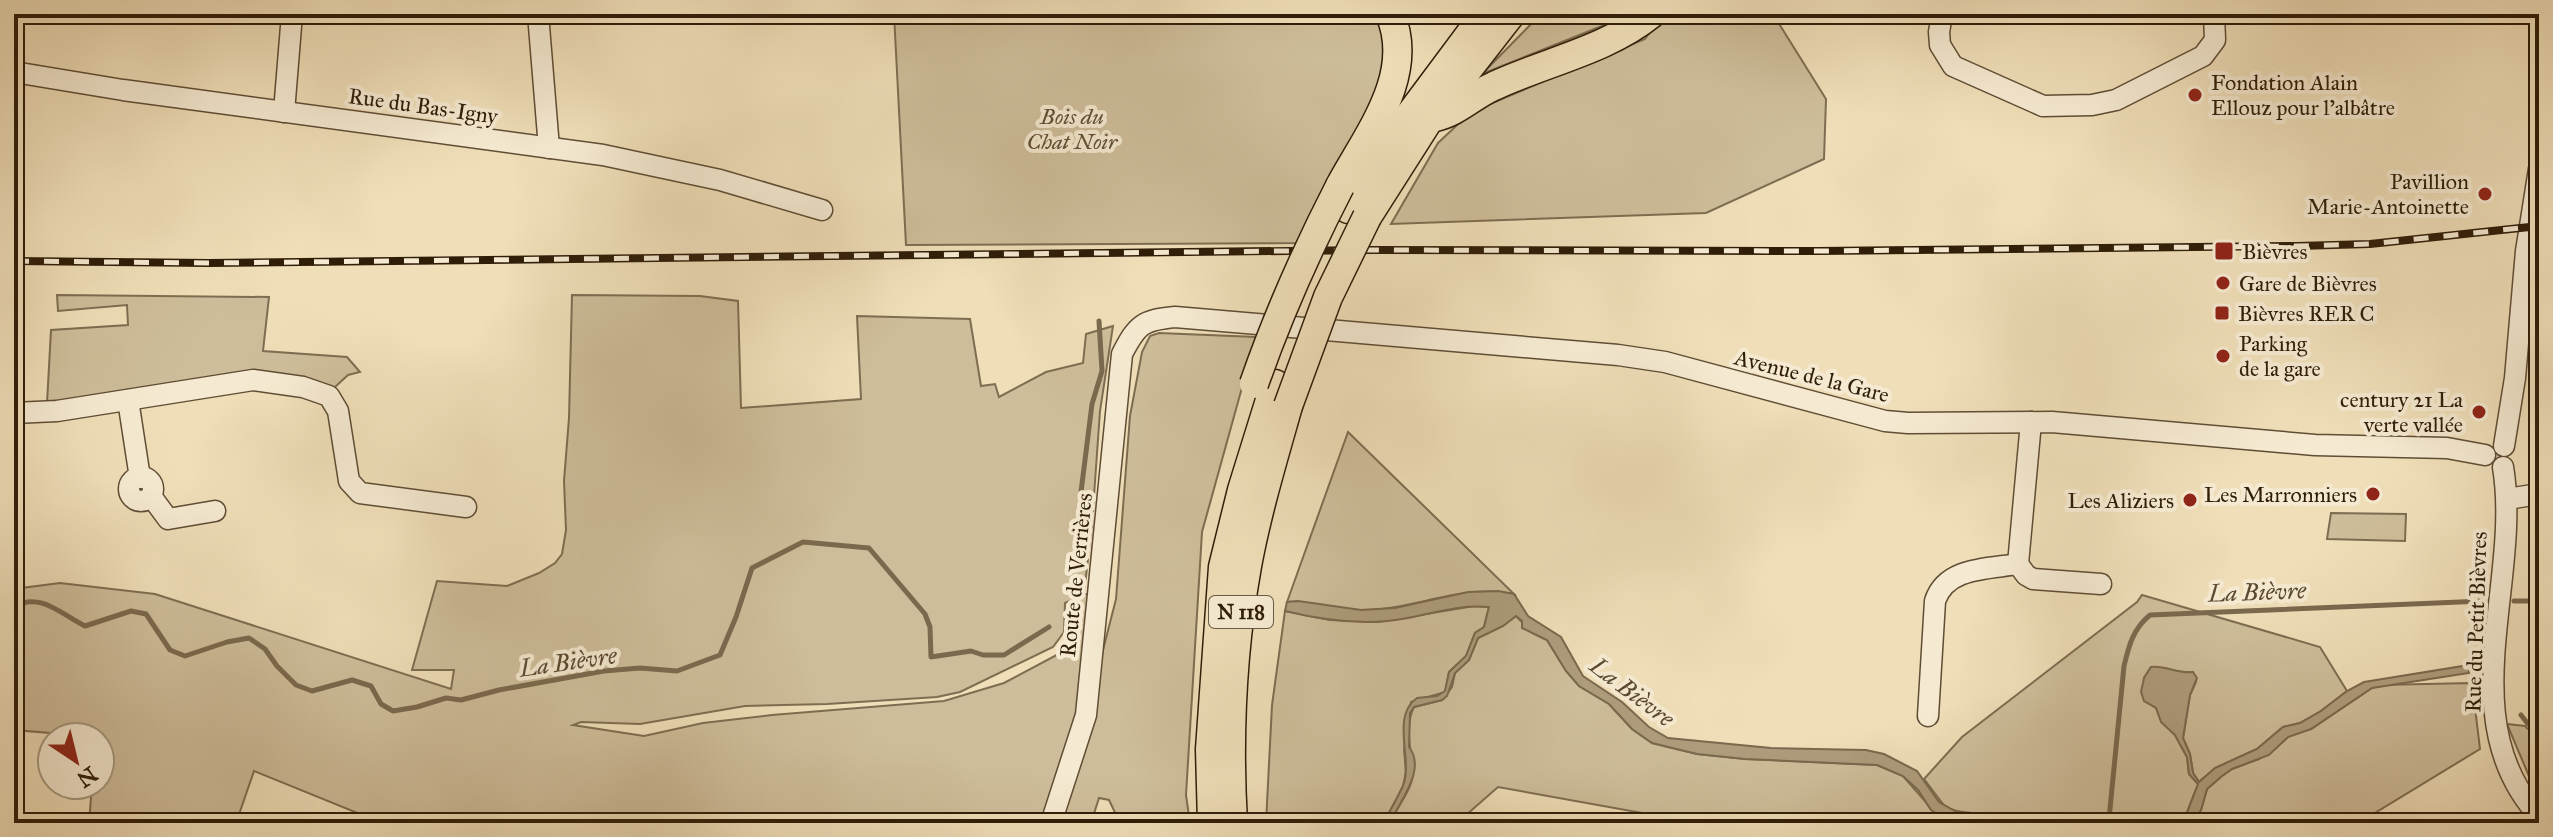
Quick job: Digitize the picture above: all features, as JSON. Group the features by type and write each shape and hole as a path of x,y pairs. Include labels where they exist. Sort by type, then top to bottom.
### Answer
{"highway":[{"path":"1272,391 1279,313 1310,244 1352,204 1394,84 1398,39 1390,14"},
{"name":"N 118","path":"1212,823 1210,738 1223,567 1242,490 1233,467 1272,391 1307,348 1328,297 1352,204 1394,136 1485,14"},
{"name":"N 118","path":"1352,204 1430,118 1511,14"},
{"path":"1430,118 1452,113 1489,88 1612,38 1651,14"},
{"name":"N 118","path":"1233,823 1230,783 1232,706 1247,566 1260,504 1272,391"}],"street":[{"path":"284,112 292,14"},
{"path":"538,14 549,148"},
{"path":"1942,14 1940,45 1953,66 2043,106 2060,106 2092,105 2116,100 2203,56 2215,40 2214,14"},
{"name":"Rue du Bas-Igny","path":"14,72 603,155 720,180 822,210"},
{"name":"Rue du Petit Bièvres","path":"2539,169 2526,251 2515,378 2497,456 2507,499 2494,675 2496,730 2509,773 2539,816"},
{"name":"Avenue de la Gare","path":"1134,330 1149,319 1175,317 1569,348 1665,362 1885,421 2052,422 2315,445 2447,448 2497,456"},
{"name":"Route de Verrières","path":"1051,823 1086,715 1122,354 1134,330"},
{"path":"14,413 57,411 253,380 303,387 329,396 338,411 349,481 360,493 466,507"},
{"path":"128,400 145,487 168,519 215,511"},
{"path":"2031,422 2018,564 2033,579 2101,584"},
{"path":"2507,499 2539,494"},
{"path":"1928,716 1935,601 1939,589 1956,575 2018,564"}],"green space":[{"name":"Bois du Chat Noir","path":"894,14 1383,14 1390,79 1301,243 906,245"},
{"path":"1541,14 1632,14 1482,74"},
{"path":"1663,14 1773,14 1826,99 1824,159 1706,213 1391,224 1438,143 1471,112 1645,39"},
{"path":"57,295 269,297 263,351 347,357 360,372 348,375 334,388 295,380 47,403 51,330 128,325 127,305 58,311"},
{"path":"572,295 700,296 738,301 741,408 861,399 857,316 970,319 981,386 995,384 999,397 1046,372 1083,363 1086,334 1113,326 1100,411 1084,594 1093,594 1081,716 1042,823 382,823 254,771 236,823 89,823 91,801 116,801 116,721 36,721 36,732 14,730 14,589 60,583 155,594 451,689 454,670 412,670 437,581 507,586 555,563 562,554 566,530 564,481","holes":["1080,597 1068,649 1004,683 944,701 703,723 644,736 573,725 581,722 640,724 745,706 937,697 960,692 1053,647 1064,632 1065,603"]},
{"path":"1159,333 1256,337 1202,532 1186,795 1190,823 1120,823 1109,800 1099,798 1091,823 1059,823 1116,599 1130,416 1142,352 1150,336"},
{"path":"1348,432 1514,594 1475,592 1361,610 1287,602"},
{"path":"2331,513 2406,514 2405,541 2327,539"},
{"path":"2142,595 2320,647 2347,691 2300,723 2283,727 2257,749 2215,768 2199,782 2193,773 2183,738 2190,695 2196,682 2193,672 2151,667 2144,678 2152,705 2162,722 2175,735 2187,757 2189,774 2198,784 2186,815 2179,823 2139,823 2130,817 2037,823 2018,816 1968,814 1946,808 1924,779 1962,737"},
{"path":"1474,606 1489,607 1484,627 1475,633 1466,656 1449,672 1445,692 1411,702 1404,749 1406,772 1403,786 1384,823 1266,823 1272,705 1285,611 1330,620 1378,622"},
{"path":"1516,616 1532,633 1547,640 1579,686 1609,704 1632,729 1652,743 1697,754 1745,759 1877,765 1903,776 1937,815 1957,821 1993,823 1681,820 1498,787 1457,823 1390,823 1411,783 1409,726 1414,707 1442,700 1452,687 1455,673 1469,660 1478,638"},
{"path":"2472,683 2480,749 2360,822 2192,823 2201,810 2207,789 2222,776 2259,759 2292,734 2311,729 2372,688 2379,685"},
{"path":"2507,724 2525,726 2539,735 2539,800"}],"shaded area":[{"path":"1468,592 1514,594 1528,616 1561,637 1583,676 1668,738 1771,748 1866,750 1884,754 1917,771 1939,802 1955,811 1988,815 2010,813 2037,823 1947,820 1931,810 1918,790 1903,776 1877,765 1745,759 1697,754 1652,743 1632,729 1609,704 1579,686 1547,640 1522,628 1522,621 1516,616 1478,638 1469,660 1455,673 1447,696 1414,707 1410,713 1409,747 1414,756 1413,776 1390,823 1384,823 1404,783 1404,726 1409,706 1417,698 1437,696 1445,691 1449,672 1466,656 1475,633 1484,627 1489,607 1467,607 1388,621 1358,622 1285,611 1287,602 1361,610 1395,608"},
{"path":"2469,665 2469,673 2372,688 2311,729 2288,737 2269,755 2232,769 2207,789 2201,810 2192,823 2179,823 2186,815 2198,784 2189,774 2187,757 2175,735 2161,722 2156,708 2144,701 2141,692 2144,678 2151,667 2193,672 2197,678 2190,695 2183,738 2193,773 2199,782 2215,768 2257,749 2283,727 2300,723 2364,682"}],"waterway":[{"path":"1081,492 1092,404 1102,371 1099,321"},
{"name":"La Bièvre","path":"14,607 24,603 42,603 85,626 131,611 146,614 170,650 185,656 249,638 265,649 296,685 312,691 352,680 371,686 381,704 393,711 446,698 461,700 604,671 640,668 677,671 720,655 752,568 803,542 869,548 925,614 930,627 931,657 971,651 983,655 1004,655 1049,627"},
{"name":"La Bièvre","path":"2109,819 2124,666 2136,632 2150,615 2484,601"},
{"name":"La Bièvre","path":"2514,601 2539,601"},
{"path":"2521,715 2528,724 2539,728"}],"railway":[{"path":"14,261 209,263 1371,250 1818,251 2297,246 2370,244 2539,226"}],"place":[{"name":"Fondation Alain Ellouz pour l’albâtre","path":"2195,95"},
{"name":"Pavillion Marie-Antoinette","path":"2485,194"},
{"name":"Bièvres","path":"2224,251"},
{"name":"Gare de Bièvres","path":"2223,283"},
{"name":"Bièvres RER C","path":"2222,313"},
{"name":"Parking de la gare","path":"2223,356"},
{"name":"century 21 La verte vallée","path":"2479,412"},
{"name":"Les Marronniers","path":"2373,494"},
{"name":"Les Aliziers","path":"2190,500"}]}
